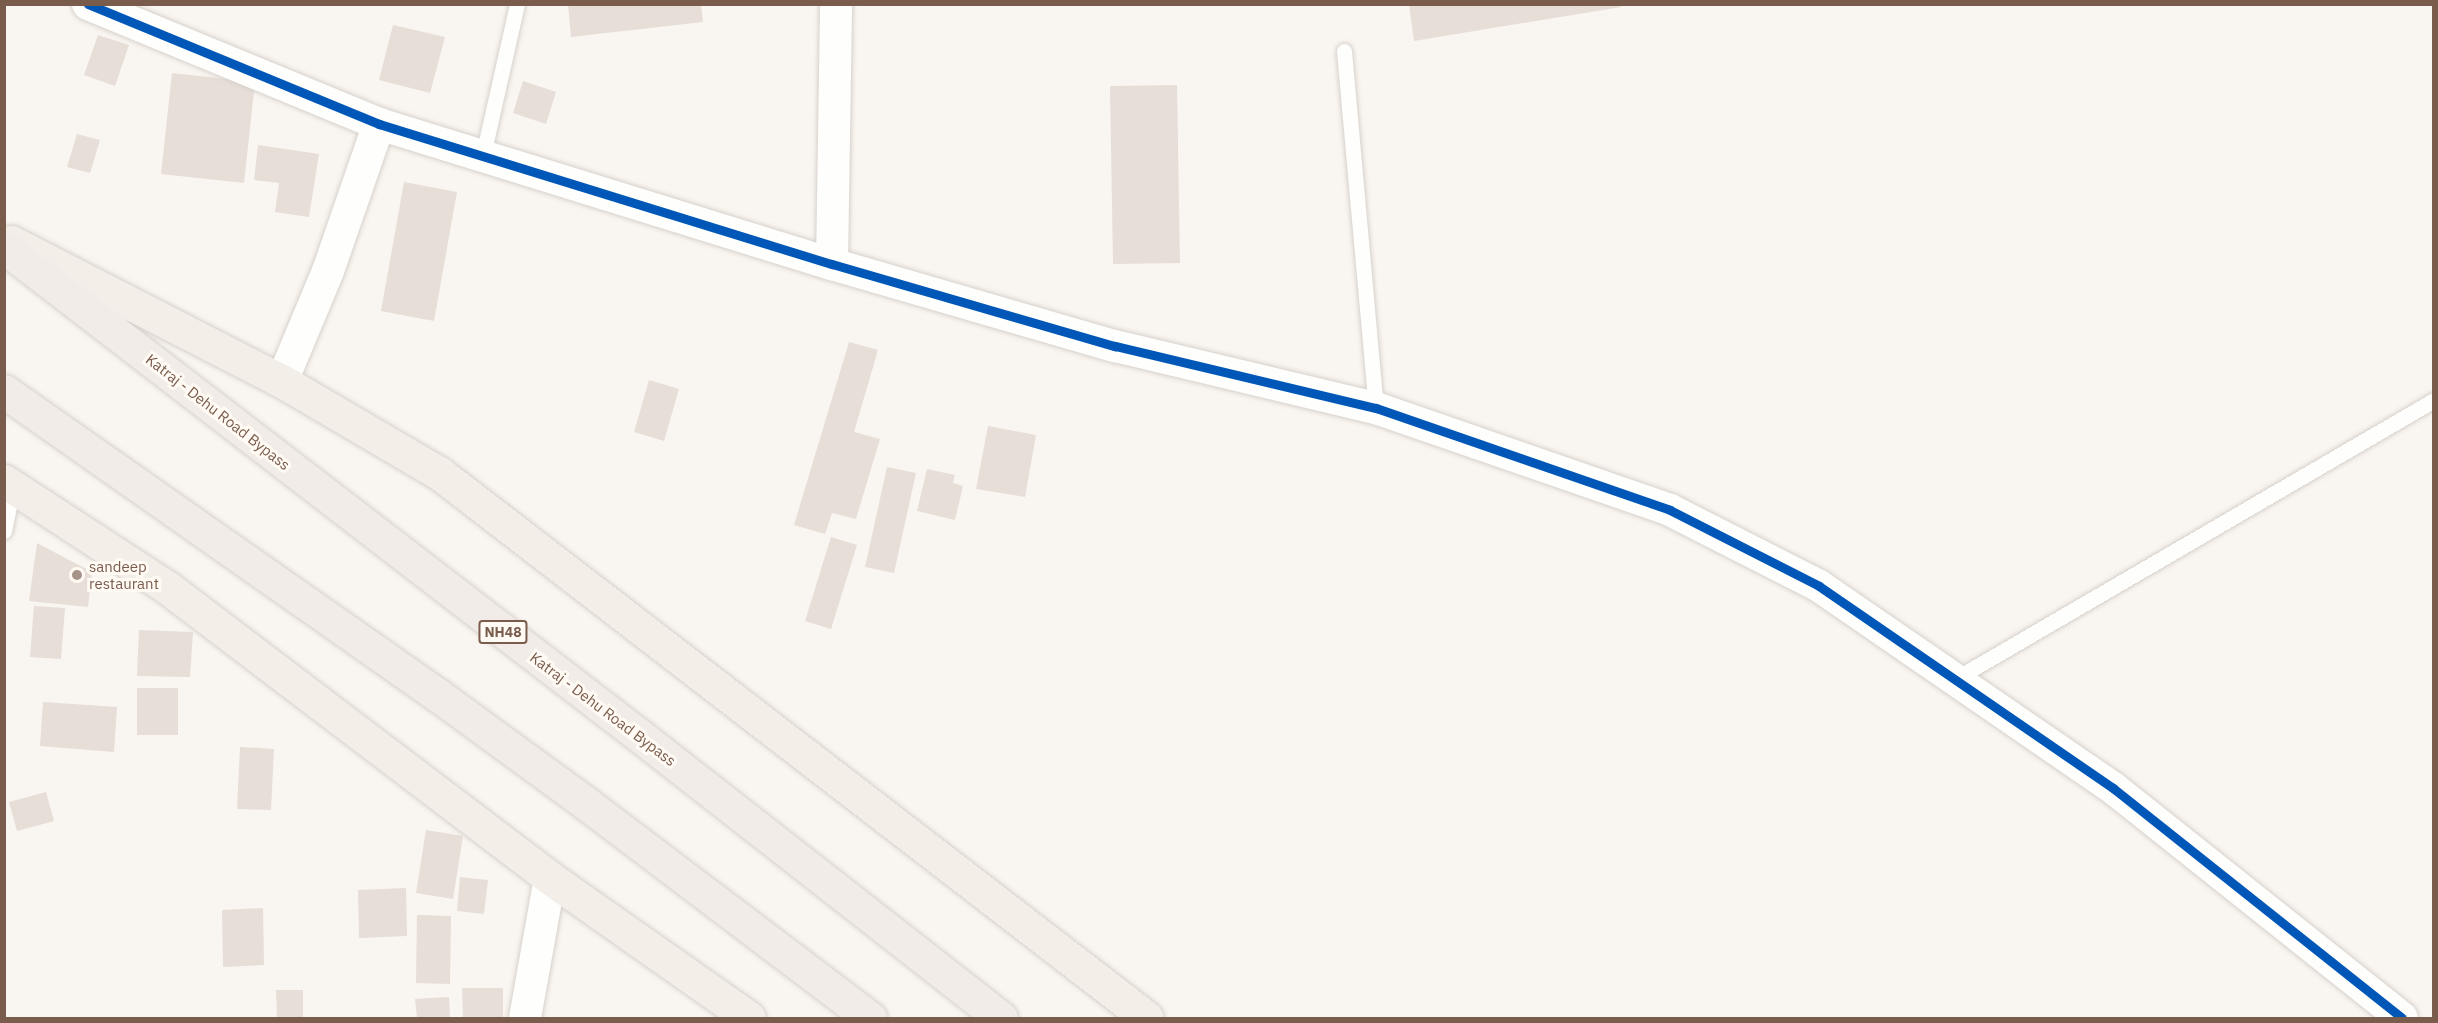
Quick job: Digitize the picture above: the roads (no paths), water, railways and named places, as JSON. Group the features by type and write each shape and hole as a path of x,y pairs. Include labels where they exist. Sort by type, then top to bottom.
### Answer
{"highway":[{"name":"Katraj - Dehu Road Bypass","path":"4,247 640,736 1001,1018"},
{"path":"4,391 439,696 587,804 870,1018"}],"main road":[{"path":"4,238 282,381 439,473 1147,1018"},
{"path":"9,484 168,588 549,878 749,1018"}],"street":[{"path":"88,4 379,124 832,264 1115,346 1376,408 1670,510 1820,586 2113,788 2402,1018"},
{"path":"832,264 836,4"},
{"path":"282,381 328,271 379,124"},
{"path":"525,1018 549,878"}],"lane":[{"path":"483,155 517,4"},
{"path":"1344,51 1376,408"},
{"path":"1955,679 2433,400"},
{"path":"4,531 9,484"}],"place":[{"name":"sandeep restaurant","path":"77,575"}]}
